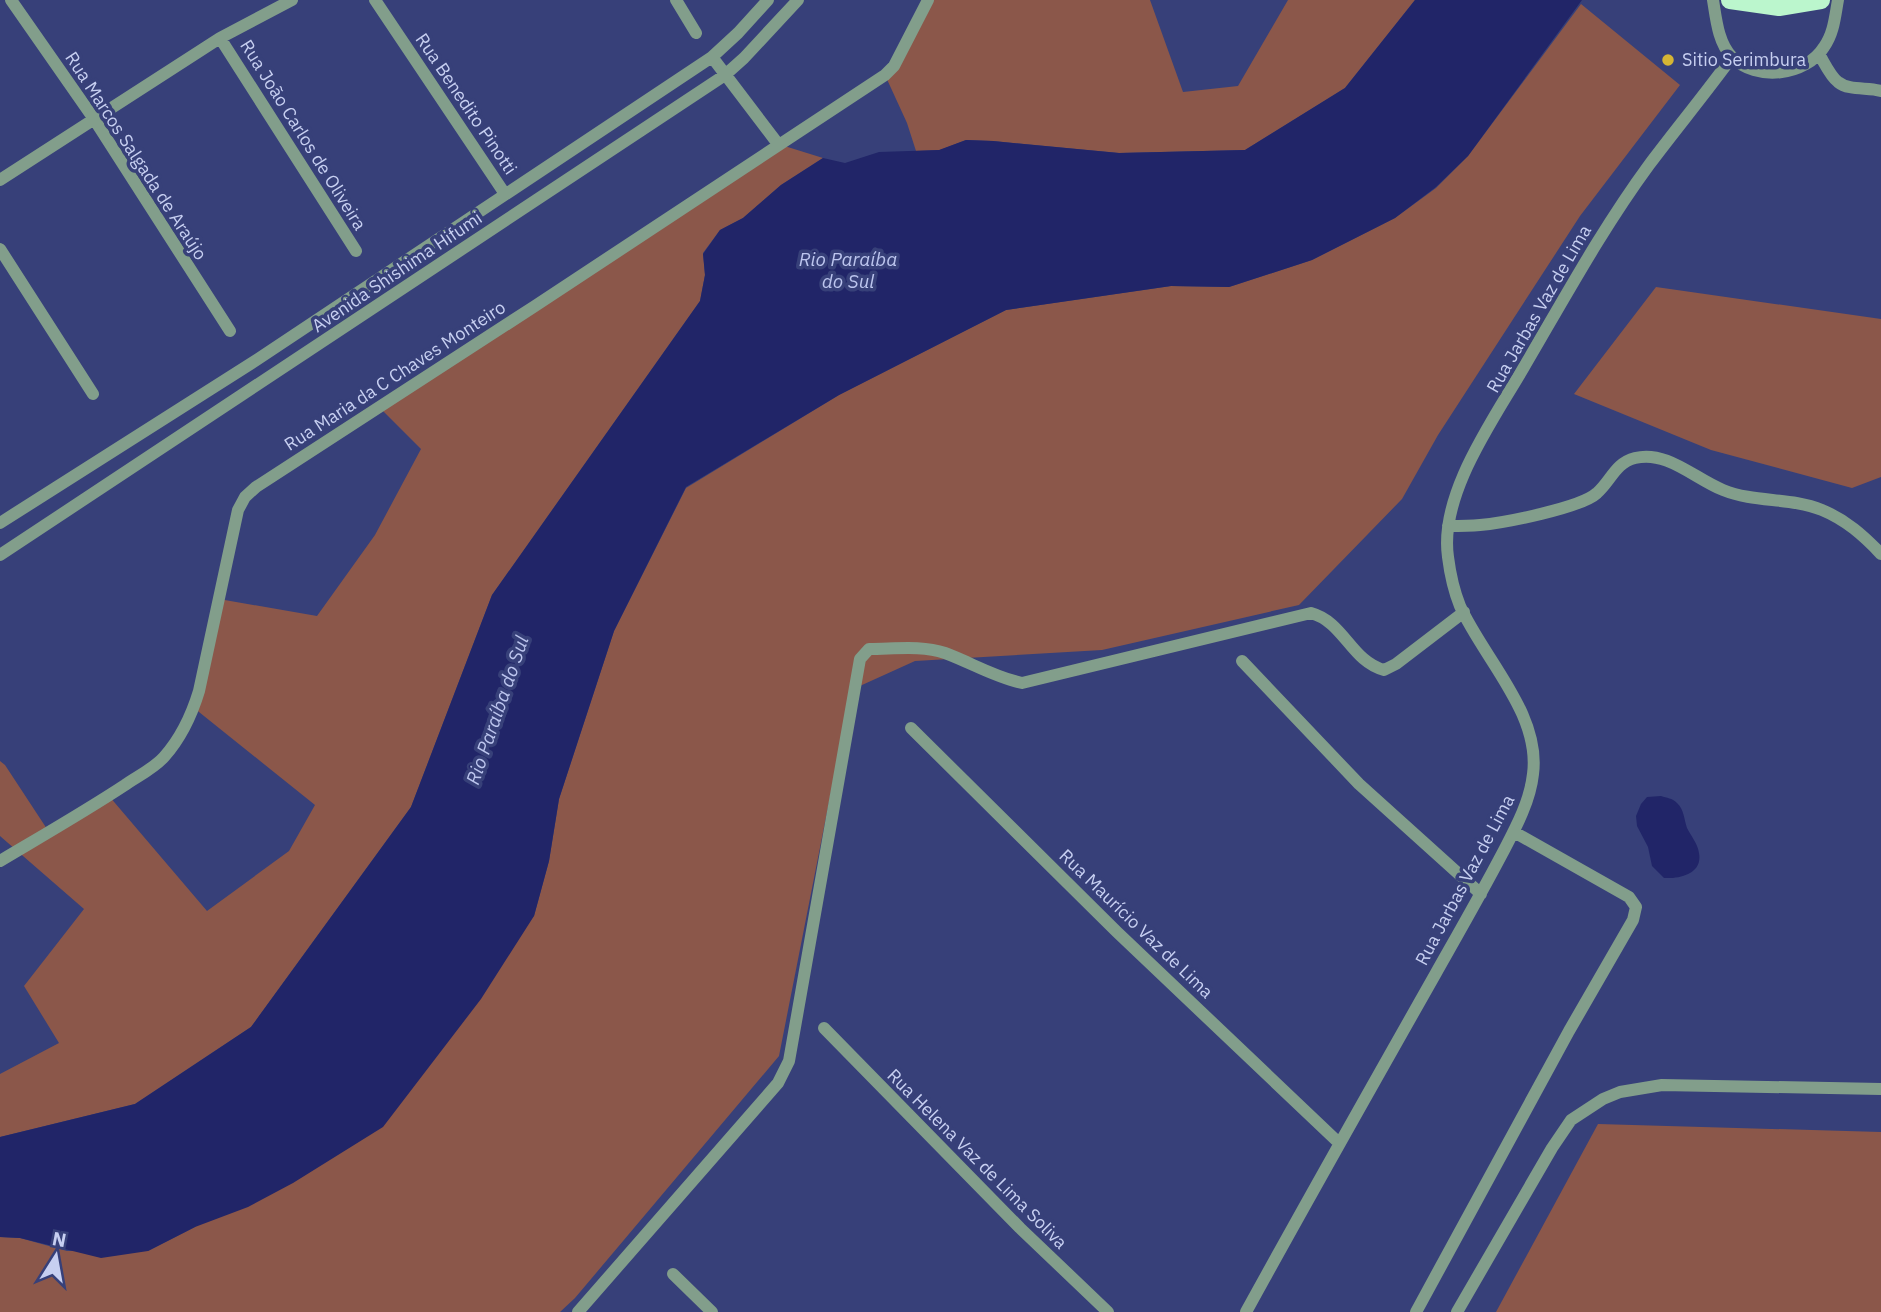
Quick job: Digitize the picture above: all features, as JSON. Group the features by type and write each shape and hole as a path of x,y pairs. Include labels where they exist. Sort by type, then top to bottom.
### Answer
{"main road":[{"path":"1730,0 1779,7 1821,0"}],"street":[{"name":"Rua Marcos Salgada de Araújo","path":"11,0 94,119 230,331"},
{"path":"0,180 220,38 292,0"},
{"name":"Rua Benedito Pinotti","path":"375,0 505,194"},
{"path":"676,0 696,33"},
{"name":"Avenida Shishima Hifumi","path":"0,523 246,366 712,57 768,0"},
{"name":"Avenida Shishima Hifumi","path":"0,555 725,75 798,0"},
{"name":"Rua Maria da C Chaves Monteiro","path":"0,861 82,814 151,769 164,757 179,736 200,691 238,510 245,497 256,487 885,75 894,66 928,0"},
{"path":"1713,0 1721,38 1732,57 1753,69 1776,72 1798,68 1819,54 1830,37 1838,0"},
{"name":"Rua João Carlos de Oliveira","path":"220,38 356,251"},
{"path":"1819,54 1836,81 1850,87 1881,91"},
{"path":"712,57 778,144"},
{"name":"Rua Jarbas Vaz de Lima","path":"1246,1312 1481,894 1514,832 1528,797 1533,774 1534,749 1529,729 1519,705 1464,612 1455,591 1447,555 1448,526 1469,463 1601,236 1649,165 1732,57"},
{"path":"0,249 93,394"},
{"path":"1448,526 1480,526 1572,505 1598,493 1617,468 1629,460 1649,456 1663,459 1725,491 1748,498 1820,509 1853,526 1881,554"},
{"path":"578,1312 778,1083 789,1061 860,659 869,649 924,649 944,653 1001,678 1022,683 1311,613 1325,617 1370,666 1384,670 1396,664 1464,612"},
{"path":"1242,661 1359,784 1481,894"},
{"name":"Rua Maurício Vaz de Lima","path":"911,728 1117,932 1339,1143"},
{"path":"1416,1312 1569,1031 1633,920 1636,907 1629,897 1514,832"},
{"name":"Rua Helena Vaz de Lima Soliva","path":"824,1028 1020,1228 1108,1312"},
{"path":"1457,1312 1571,1120 1603,1098 1620,1092 1662,1085 1881,1089"},
{"path":"673,1274 712,1312"}],"shaded area":[{"path":"928,0 1150,0 1183,92 1238,86 1288,0 1415,0 1345,88 1245,150 1119,153 966,140 940,150 916,151 907,123 885,75"},
{"path":"1581,4 1680,85 1580,216 1438,435 1402,499 1299,605 1102,650 915,661 851,690 779,1056 575,1298 560,1312 0,1312 0,1237 20,1238 67,1251 148,1251 195,1227 534,916 549,861 559,799 614,631 686,488 839,395 1006,310 1171,286 1229,287 1312,260 1395,218 1436,188 1468,156"},
{"path":"778,144 823,158 781,185 743,218 720,230 703,253 705,275 700,301 492,595 411,807 251,1027 135,1104 0,1137 0,1074 59,1043 24,986 84,909 0,836 0,761 49,832 109,796 207,911 289,851 315,805 194,708 219,599 317,616 375,535 421,449 379,407"},
{"path":"1656,287 1881,319 1881,477 1852,488 1711,450 1574,394"},
{"path":"1598,1124 1881,1132 1881,1312 1496,1312"}],"water":[{"name":"Rio Paraíba do Sul","path":"1415,0 1582,0 1468,156 1436,187 1395,218 1312,260 1229,287 1171,286 1006,310 839,395 686,487 614,631 559,799 549,861 534,916 481,999 383,1127 293,1183 248,1207 195,1227 148,1251 101,1258 20,1238 0,1237 0,1137 135,1104 251,1027 411,807 492,595 700,301 705,275 703,254 720,230 743,218 781,185 823,158 845,163 879,152 939,150 966,140 1119,153 1245,150 1345,88"},
{"path":"1661,796 1679,805 1698,850 1697,866 1683,876 1664,878 1652,866 1648,847 1637,826 1636,816 1641,804 1647,797"}],"place":[{"name":"Sitio Serimbura","path":"1668,60"}]}
